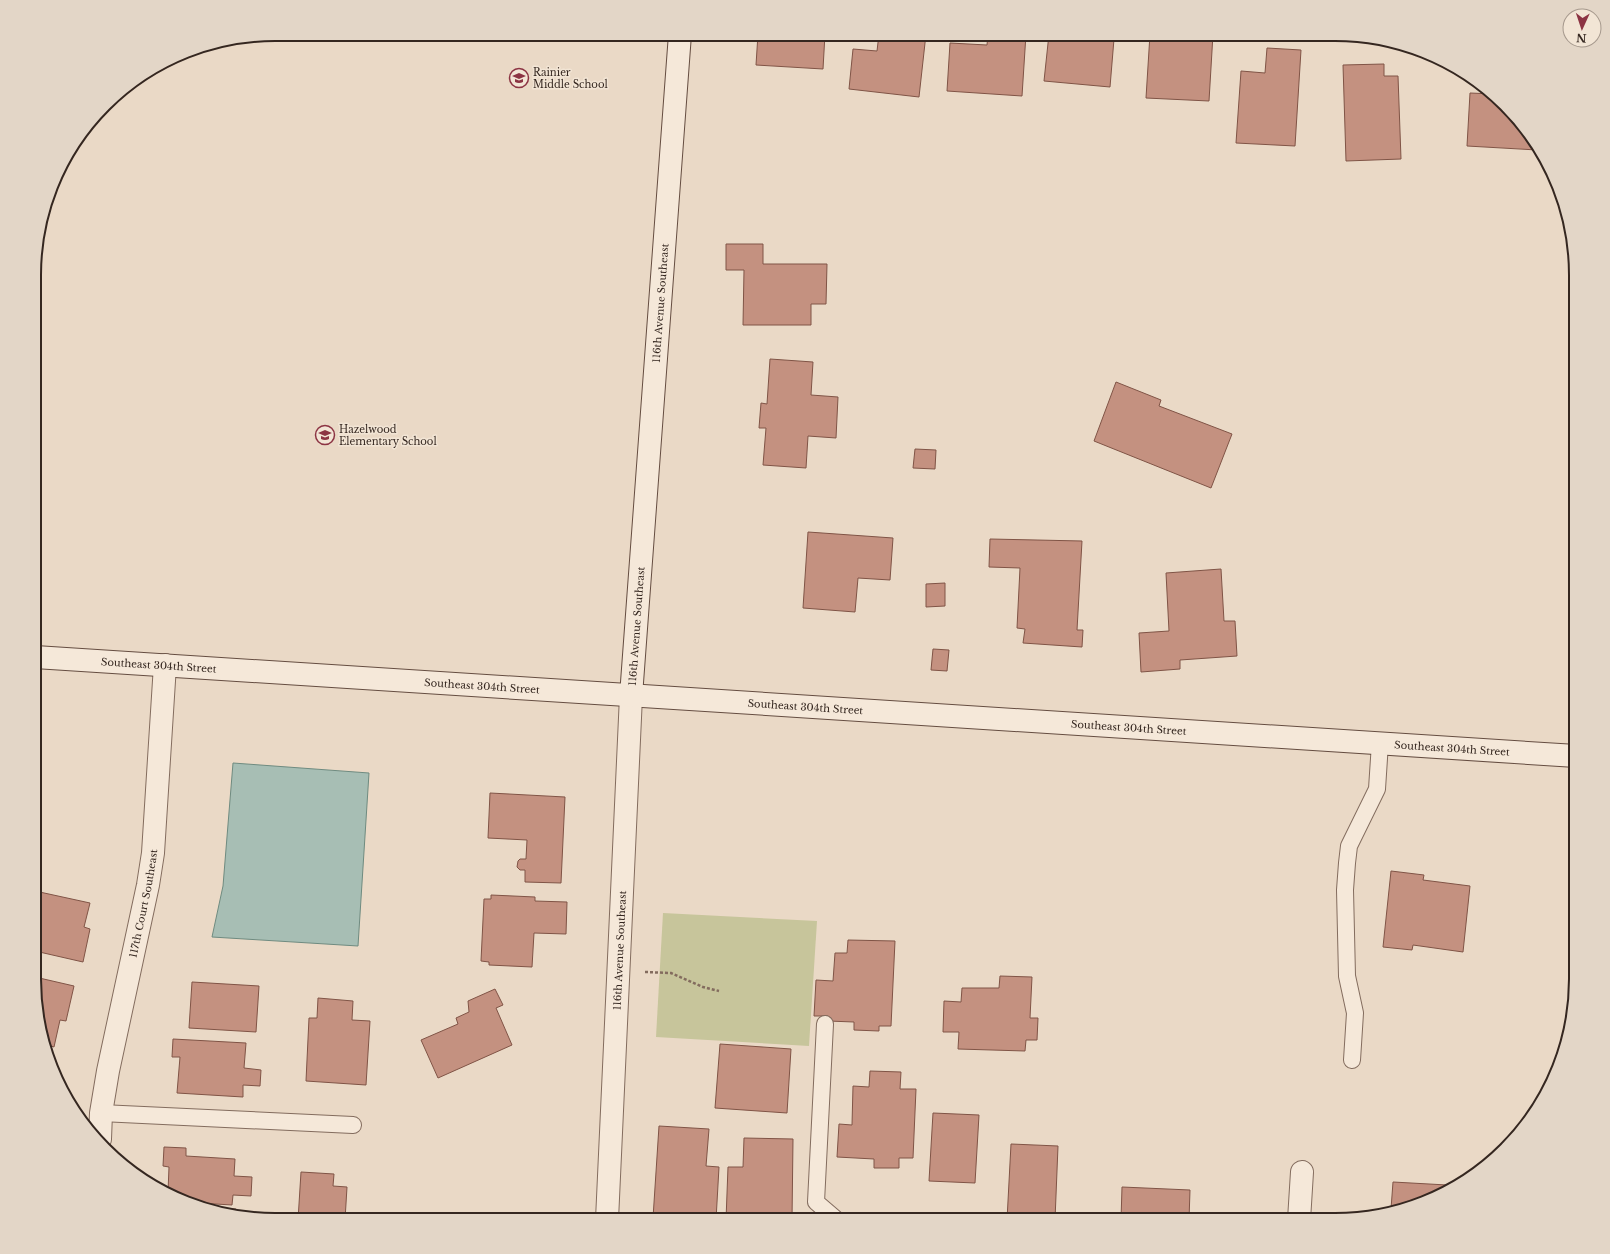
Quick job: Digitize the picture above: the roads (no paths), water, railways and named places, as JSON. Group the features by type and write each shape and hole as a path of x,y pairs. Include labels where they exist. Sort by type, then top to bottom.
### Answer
{"street":[{"name":"116th Avenue Southeast","path":"607,1213 631,696 679,41"},
{"name":"Southeast 304th Street","path":"41,657 1569,756"},
{"name":"117th Court Southeast","path":"100,1134 101,1113 108,1071 148,885 153,853 165,665"},
{"path":"1299,1213 1302,1172"}],"lane":[{"path":"1352,1060 1355,1013 1347,976 1345,890 1347,863 1349,846 1377,789 1380,743"},
{"path":"825,1024 816,1202 829,1213"},
{"path":"101,1113 353,1125"}],"place":[{"name":"Rainier Middle School","path":"519,78"},
{"name":"Hazelwood Elementary School","path":"325,435"}]}
